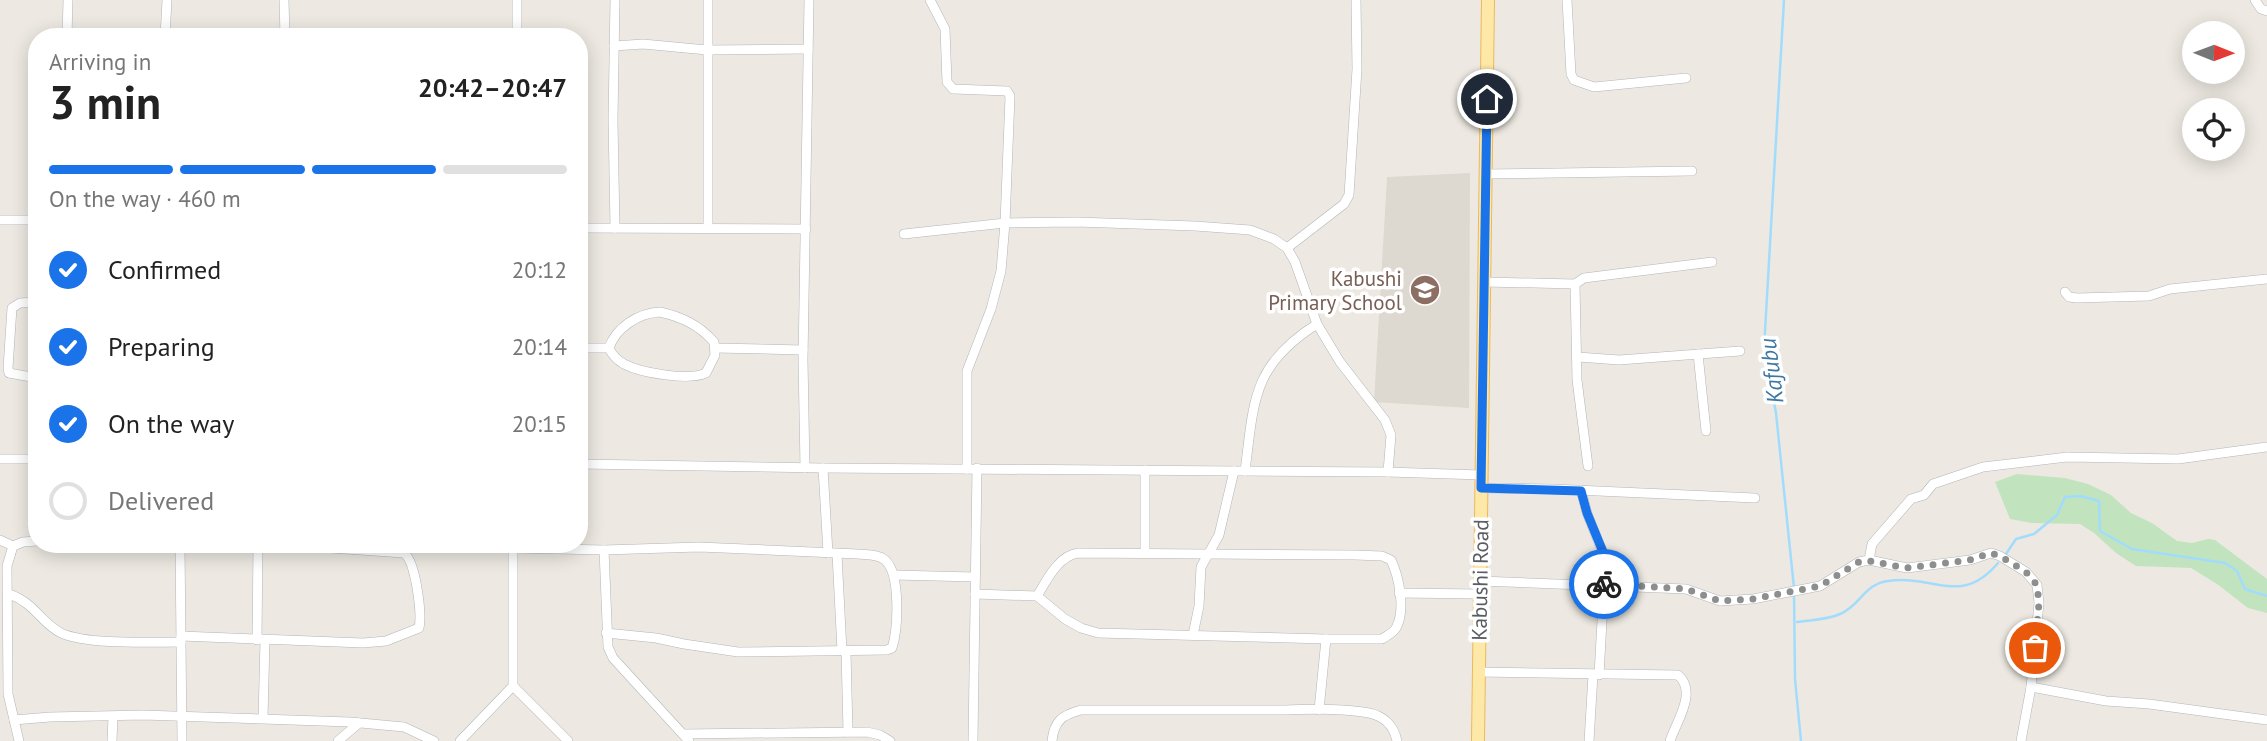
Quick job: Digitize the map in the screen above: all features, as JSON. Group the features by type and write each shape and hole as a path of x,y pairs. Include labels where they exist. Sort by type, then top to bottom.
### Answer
{"main road":[{"name":"Kabushi Road","path":"1478,741 1488,0"}],"street":[{"path":"67,28 68,0"},
{"path":"166,28 167,0"},
{"path":"284,0 285,28"},
{"path":"517,0 517,28"},
{"path":"615,0 615,228"},
{"path":"708,0 708,229"},
{"path":"805,468 803,350 809,0"},
{"path":"930,0 945,29 949,87 1007,91 1010,94 1005,223 1000,271 994,296 967,371 975,577 972,741"},
{"path":"1287,248 1344,204 1349,195 1357,69 1356,0"},
{"path":"1567,0 1571,74 1574,80 1594,87 1686,78"},
{"path":"2255,0 2261,9 2267,11"},
{"path":"614,46 643,44 707,50 808,48"},
{"path":"1486,174 1692,171"},
{"path":"0,220 28,220"},
{"path":"904,234 1005,223 1137,223 1250,230 1275,239 1287,248 1300,275 1317,324 1340,362 1385,420 1391,435 1388,472"},
{"path":"588,228 806,229"},
{"path":"1485,282 1575,284 1584,278 1712,262"},
{"path":"2065,292 2069,297 2077,298 2149,296 2171,289 2267,279"},
{"path":"1575,284 1577,380 1588,466"},
{"path":"28,303 20,303 12,308 8,368 9,373 28,377"},
{"path":"660,312 682,317 693,324 709,336 715,348 710,369 696,376 638,369 618,360 609,348 621,330 632,321 660,312"},
{"path":"1194,635 1201,567 1222,528 1240,471 1260,382 1268,368 1294,338 1317,324"},
{"path":"588,348 609,348"},
{"path":"715,348 803,350"},
{"path":"1578,356 1619,360 1740,351"},
{"path":"1698,354 1706,431"},
{"path":"1869,561 1872,544 1910,499 1924,495 1933,484 1983,467 2067,457 2178,459 2267,447"},
{"path":"0,459 28,459"},
{"path":"588,464 1388,472 1581,491 1755,498"},
{"path":"823,468 844,651 848,732"},
{"path":"1145,470 1145,553"},
{"path":"1581,491 1603,552 1604,585 1589,741"},
{"path":"0,540 13,545 28,542"},
{"path":"13,545 5,588 8,694 19,741"},
{"path":"588,549 699,547 875,556 885,560 894,575 897,614 892,648 874,652 738,652 684,645 656,638 606,633"},
{"path":"604,550 608,647 613,658 686,737 848,732 880,735 890,741"},
{"path":"180,553 182,741"},
{"path":"258,553 263,719"},
{"path":"5,588 26,602 59,632 70,636 108,640 386,641 419,628 419,611 410,561 404,553"},
{"path":"460,741 513,686 513,553"},
{"path":"1399,593 1480,587 1604,585 1686,589 1720,601 1753,599 1816,586 1833,580 1859,562 1869,561 1907,568 1970,560 1991,553 2026,572 2037,585 2039,603 2031,687 2021,741"},
{"path":"975,594 1037,596 1065,619 1098,633 1382,639 1394,631 1399,620 1396,570 1391,560 1382,556 1069,554 1057,566 1037,596"},
{"path":"894,575 975,577"},
{"path":"1319,710 1326,639"},
{"path":"1478,672 1678,675 1687,690 1670,741"},
{"path":"513,686 568,741"},
{"path":"2031,687 2106,701 2267,720"},
{"path":"1052,741 1055,724 1062,716 1081,710 1319,710 1370,713 1387,721 1397,741"},
{"path":"14,720 50,717 181,716 359,723 404,727 435,741"},
{"path":"112,741 113,717"},
{"path":"338,741 359,723"}],"shaded area":[{"name":"Kabushi Primary School","path":"1470,173 1469,408 1374,402 1387,177"}],"green space":[{"path":"2017,474 2065,478 2088,484 2111,495 2131,513 2152,523 2177,541 2192,543 2215,540 2267,579 2267,613 2248,608 2191,568 2136,566 2080,524 2032,523 2010,519 1995,482"}],"waterway":[{"name":"Kafubu","path":"1784,0 1764,349 1776,413 1794,588"},
{"path":"2006,554 2016,539 2034,534 2057,515 2065,497 2080,496 2099,501 2100,531 2132,549 2225,563 2237,571 2245,589 2267,596"},
{"path":"1797,622 1840,614 1880,583 1904,580 1959,586 1985,576 1998,563"},
{"name":"Kafubu","path":"1794,594 1795,679 1801,741"}],"way so far":[{"path":"1604,584 1686,589 1720,601 1753,599 1820,586 1859,562 1869,561 1907,568 1970,560 1991,553 2026,572 2037,585 2039,603 2035,648"}],"place":[{"name":"Kabushi Primary School","path":"1425,290"}],"route":[{"path":"1487,99 1481,488 1581,491 1603,552 1604,584"}]}
